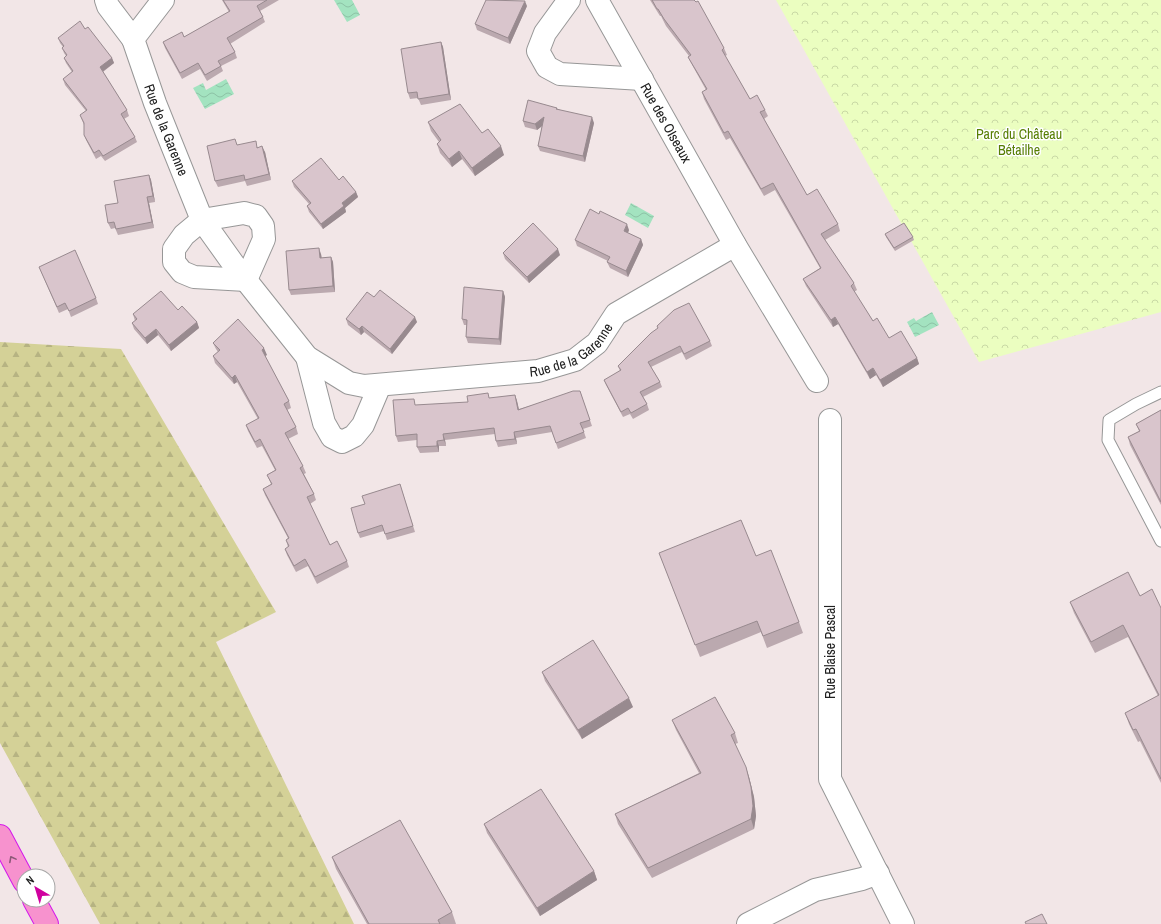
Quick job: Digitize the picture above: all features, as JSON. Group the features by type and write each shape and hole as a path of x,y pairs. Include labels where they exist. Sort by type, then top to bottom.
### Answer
{"highway":[{"path":"0,836 17,868"},
{"path":"38,908 47,924"}],"street":[{"name":"Rue de la Garenne","path":"106,0 108,6 133,39 155,103 202,220 246,280 307,357 350,383 364,386 380,385 538,370 575,360 597,343 616,314 735,245"},
{"path":"133,39 163,0"},
{"path":"569,0 544,33 538,51 547,67 560,74 642,79"},
{"name":"Rue des OIseaux","path":"597,0 735,245 817,381"},
{"path":"244,213 256,216 264,226 264,239 246,280 194,277 182,272 174,262 174,249 184,235 202,220 244,213"},
{"name":"Rue de la Garenne","path":"307,357 324,422 332,437 342,442 354,436 363,425 380,385"},
{"name":"Rue Blaise Pascal","path":"830,420 830,779 903,924"},
{"path":"748,924 815,890 878,873"}],"lane":[{"path":"1161,392 1136,404 1109,420 1108,440 1161,541"}],"green space":[{"name":"Parc du Château Bétailhe","path":"776,0 1161,0 1161,312 979,362"},
{"path":"0,342 121,349 276,612 216,642 354,924 100,924 0,743"}],"water":[{"path":"334,0 352,0 360,15 347,22"},
{"path":"226,79 234,94 205,109 193,88 203,83 206,90"},
{"path":"631,203 654,216 648,228 625,215"},
{"path":"932,312 939,325 915,337 907,322 914,318 916,321"}],"building":[{"path":"223,0 267,0 257,6 263,17 227,38 235,52 218,61 221,66 205,75 198,63 180,73 163,42 182,32 184,37 230,11"},
{"path":"486,0 525,1 508,38 475,24"},
{"path":"652,0 698,1 724,48 722,50 750,99 757,95 765,110 760,112 807,195 817,189 838,224 821,234 854,283 851,286 873,321 877,318 889,338 901,331 917,358 880,380 873,368 867,372 835,317 831,320 803,279 821,268 773,183 761,189 728,131 724,133 702,92 707,89 688,57 691,55 664,19"},
{"path":"80,21 85,29 88,27 112,58 100,67 127,110 121,114 135,137 103,156 99,150 94,153 84,135 84,123 80,115 87,110 63,79 73,71 64,58 67,55 62,48 64,46 58,38"},
{"path":"441,42 449,94 418,99 417,92 408,93 401,49"},
{"path":"528,100 557,108 556,109 592,117 583,156 538,146 544,117 535,124 523,121"},
{"path":"460,104 482,133 488,129 501,146 472,168 459,151 449,159 437,144 441,140 428,122"},
{"path":"235,139 237,145 256,141 257,148 262,146 269,174 245,180 244,175 215,181 207,146"},
{"path":"321,158 339,180 343,176 356,192 342,203 344,206 321,224 307,206 311,203 292,181"},
{"path":"149,175 153,196 147,197 152,222 116,229 114,222 108,223 105,205 118,203 114,181"},
{"path":"590,209 599,214 600,211 627,224 624,231 641,239 626,271 607,262 610,257 575,240"},
{"path":"533,223 558,249 527,277 503,253"},
{"path":"904,223 913,237 894,248 885,234"},
{"path":"319,248 320,258 331,257 333,286 289,290 286,251"},
{"path":"75,250 96,298 69,311 65,303 57,307 39,267"},
{"path":"464,287 503,291 499,339 466,337 467,320 462,319"},
{"path":"380,290 415,317 390,349 362,326 359,329 346,319 367,292 374,297"},
{"path":"161,291 178,310 182,306 197,322 169,345 156,329 145,338 132,323 137,319 133,314"},
{"path":"689,303 710,341 684,354 680,346 648,362 660,382 640,392 647,404 631,413 628,408 621,412 604,380 621,370 618,366 658,328 657,326 674,310"},
{"path":"238,319 264,348 262,350 289,401 284,404 296,427 285,433 303,466 300,468 314,494 307,497 330,545 337,541 347,561 315,577 305,559 294,566 285,549 289,546 286,540 289,538 263,489 272,484 267,475 276,470 260,439 255,442 246,425 259,418 235,375 232,378 213,356 220,350 213,343"},
{"path":"573,391 580,391 590,420 580,423 584,432 556,443 550,426 514,432 515,439 496,441 494,428 443,434 444,440 437,441 437,446 417,447 417,434 396,436 393,400 414,399 415,405 468,402 467,396 488,393 489,398 515,395 518,410"},
{"path":"1161,410 1161,502 1128,437 1140,431 1136,424"},
{"path":"400,484 413,526 385,534 382,525 358,533 351,508 365,504 362,496"},
{"path":"741,520 756,556 771,550 799,622 763,636 757,621 695,645 659,553"},
{"path":"1128,572 1140,596 1152,589 1161,608 1161,779 1136,729 1133,730 1125,713 1159,695 1123,625 1091,642 1070,602"},
{"path":"593,640 629,698 578,730 542,672"},
{"path":"715,697 735,733 731,735 746,767 751,787 753,806 751,819 648,868 615,814 701,773 672,720"},
{"path":"541,789 594,871 537,908 484,824"},
{"path":"400,820 452,912 438,920 440,924 369,924 332,857"},
{"path":"1042,914 1047,924 1026,924 1025,922"}]}
